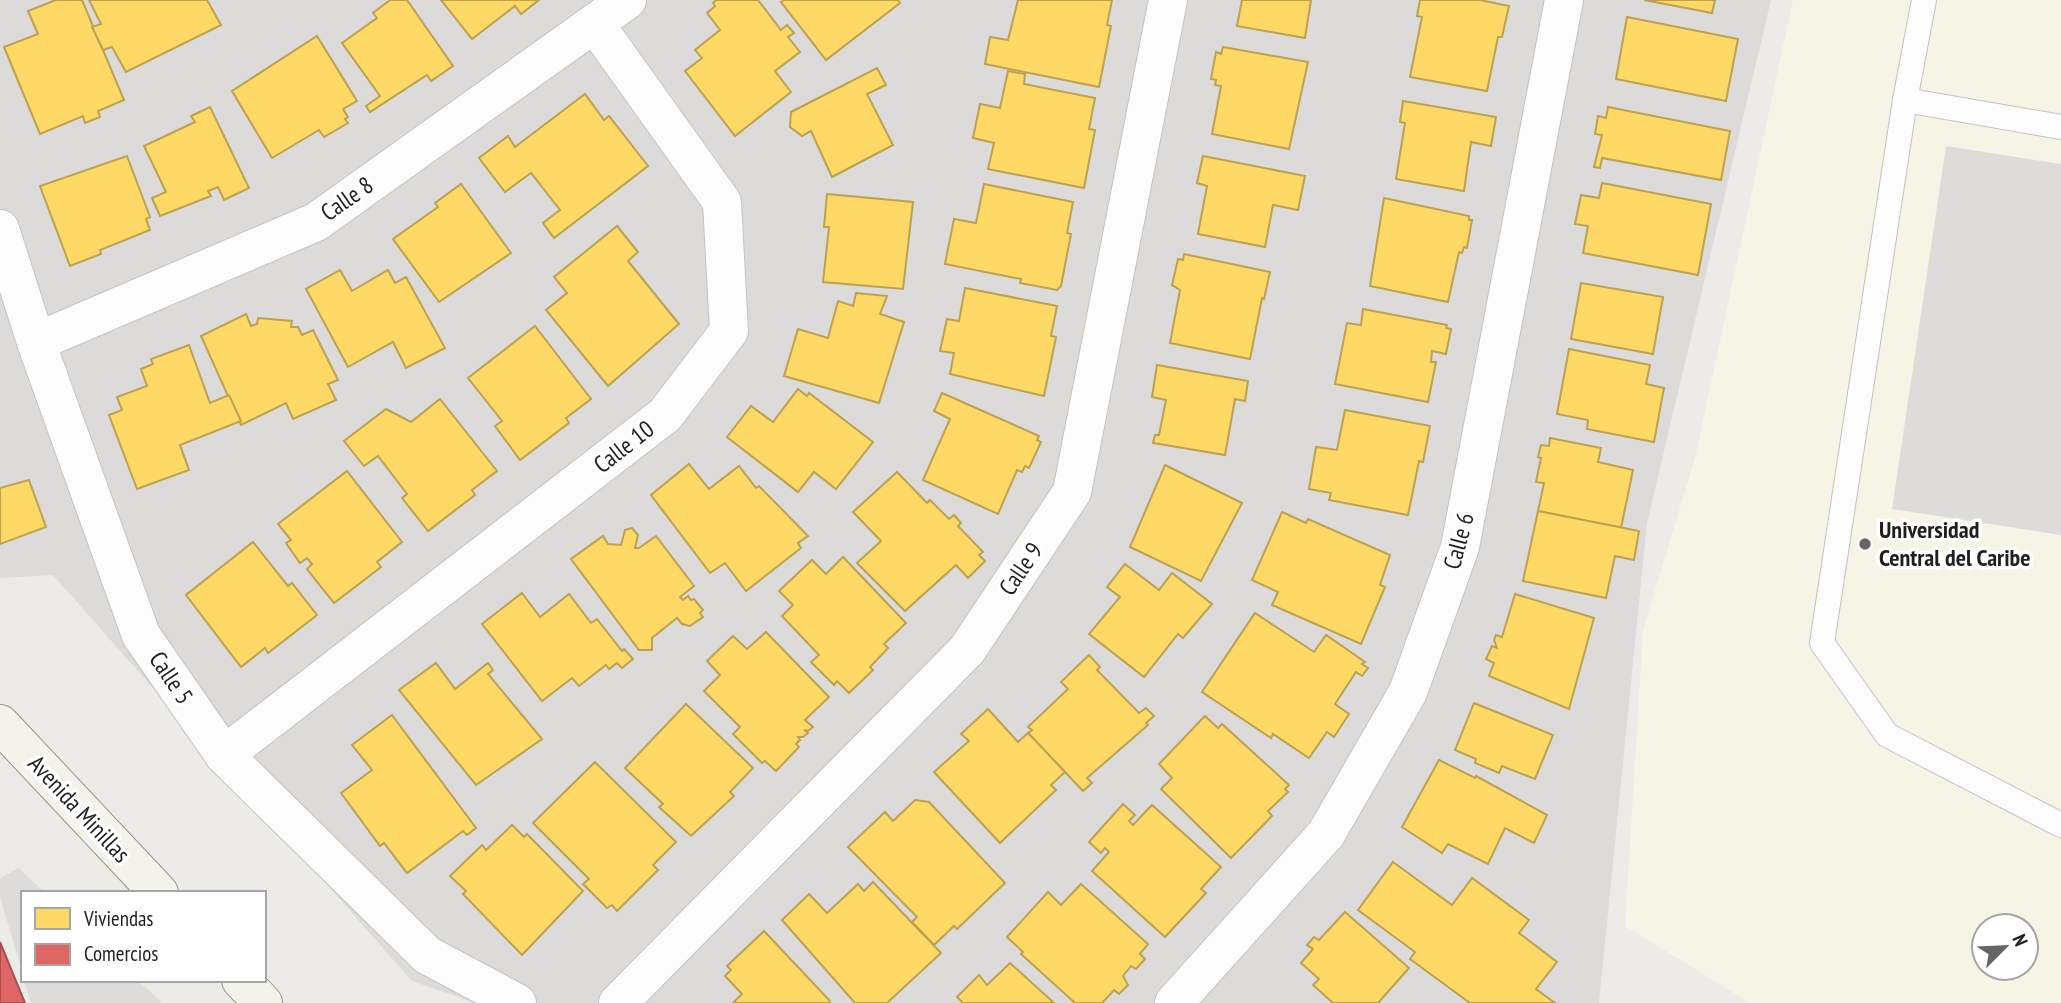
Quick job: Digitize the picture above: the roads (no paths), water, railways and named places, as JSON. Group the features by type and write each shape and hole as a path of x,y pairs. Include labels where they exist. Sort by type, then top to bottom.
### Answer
{"main road":[{"name":"Avenida Minillas","path":"0,724 157,891"},
{"path":"243,982 263,1003"}],"street":[{"name":"Calle 8","path":"36,342 316,222 627,0"},
{"name":"Calle 9","path":"618,1003 967,650 1072,492 1168,0"},
{"name":"Calle 6","path":"1174,1003 1326,834 1408,692 1460,547 1564,0"},
{"name":"Calle 10","path":"224,755 665,415 729,331 722,202 595,24"},
{"name":"Calle 5","path":"0,229 36,342 141,635 224,755 427,955 517,1003"}],"lane":[{"path":"1924,0 1905,100 1822,643 1887,735 2061,825"},
{"path":"1905,100 2061,127"}],"place":[{"name":"Universidad Central del Caribe","path":"1865,544"}]}
